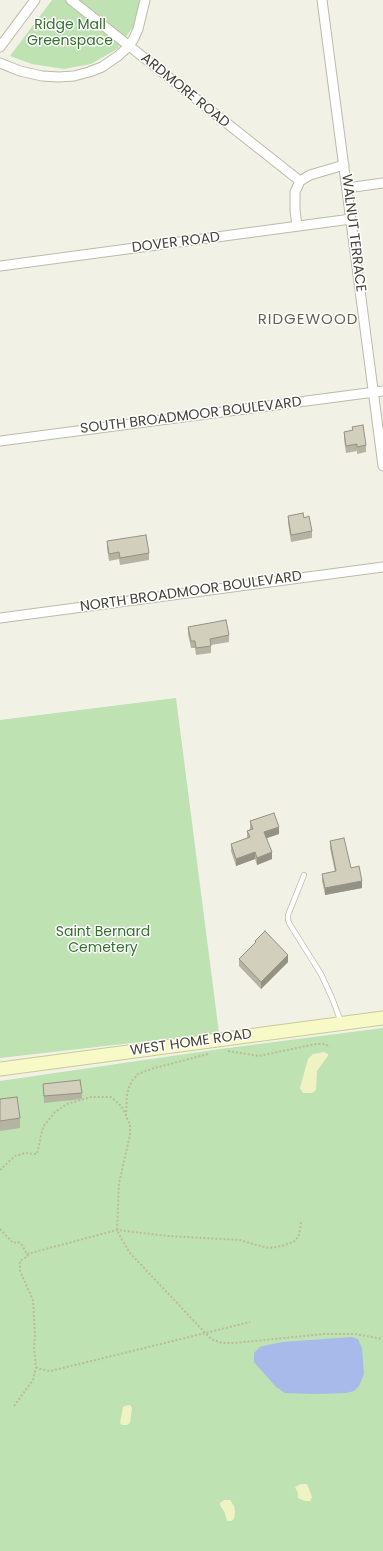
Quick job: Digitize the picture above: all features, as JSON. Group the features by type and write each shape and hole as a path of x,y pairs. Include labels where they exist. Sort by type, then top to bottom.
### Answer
{"street":[{"path":"0,47 35,0"},
{"name":"ARDMORE ROAD","path":"71,0 300,181"},
{"path":"0,63 20,71 42,76 59,77 74,76 102,67 129,46 138,29 145,0"},
{"name":"WALNUT TERRACE","path":"322,0 383,466"},
{"path":"298,226 294,210 295,192 300,181 310,175 344,165"},
{"path":"347,188 383,183"},
{"name":"DOVER ROAD","path":"0,266 351,219"},
{"name":"SOUTH BROADMOOR BOULEVARD","path":"0,441 383,391"},
{"name":"NORTH BROADMOOR BOULEVARD","path":"0,618 383,567"},
{"name":"WEST HOME ROAD","path":"0,1069 383,1018"}],"lane":[{"path":"304,875 288,915 288,919 289,923 321,974 332,998 341,1024"}],"path":[{"path":"224,1051 259,1056 316,1044 325,1044 330,1047"},
{"path":"126,1116 129,1087 138,1074 151,1069 212,1053"},
{"path":"0,1170 15,1156 37,1154 43,1127 55,1112 67,1104 91,1097 111,1097 121,1106 130,1125 130,1135 118,1183 117,1230 130,1254 204,1333 211,1339 222,1343 324,1334 356,1334 383,1339"},
{"path":"14,1406 33,1380 36,1367 33,1300 31,1293 24,1282 20,1266 20,1262 28,1256 27,1254 117,1230 168,1236 240,1240 269,1248 289,1244 295,1241 301,1222"},
{"path":"0,1229 13,1243 18,1242 22,1245 27,1254"},
{"path":"36,1367 50,1371 250,1322"}],"green space":[{"name":"Ridge Mall Greenspace","path":"52,0 141,0 135,24 117,49 91,64 64,69 32,64 10,56"},
{"name":"Saint Bernard Cemetery","path":"176,698 219,1033 0,1058 0,720"},
{"path":"383,1028 383,1551 0,1551 0,1081 220,1049"}],"sand":[{"path":"324,1052 328,1054 328,1056 317,1071 316,1090 312,1093 303,1093 300,1088 308,1059 313,1054"},
{"path":"130,1405 132,1408 130,1423 127,1425 122,1425 120,1423 123,1407"},
{"path":"301,1484 306,1484 308,1486 312,1497 310,1501 305,1501 298,1498 298,1493 295,1487"},
{"path":"224,1500 230,1500 234,1506 234,1519 231,1521 227,1521 225,1513 220,1505 220,1503"}],"water":[{"path":"352,1337 358,1339 362,1348 364,1374 359,1386 354,1391 346,1393 315,1394 285,1393 276,1387 254,1362 254,1353 260,1347 267,1345 283,1342"}],"building":[{"path":"363,425 366,445 357,447 357,444 346,446 344,432 353,430 352,427"},
{"path":"303,513 304,518 309,516 312,531 291,535 288,516"},
{"path":"146,535 149,553 120,558 119,552 109,554 107,541"},
{"path":"226,620 229,635 210,639 211,646 196,648 195,641 191,641 188,627"},
{"path":"274,813 279,827 264,832 272,852 257,858 255,852 236,859 231,844 250,837 247,831 253,829 250,821"},
{"path":"344,838 351,868 359,866 362,881 325,888 322,874 336,871 330,841"},
{"path":"265,931 288,955 261,982 239,959"},
{"path":"80,1080 82,1093 44,1096 43,1084"},
{"path":"17,1097 20,1118 0,1121 0,1099"}],"district":[{"name":"RIDGEWOOD","path":"308,320"}]}
